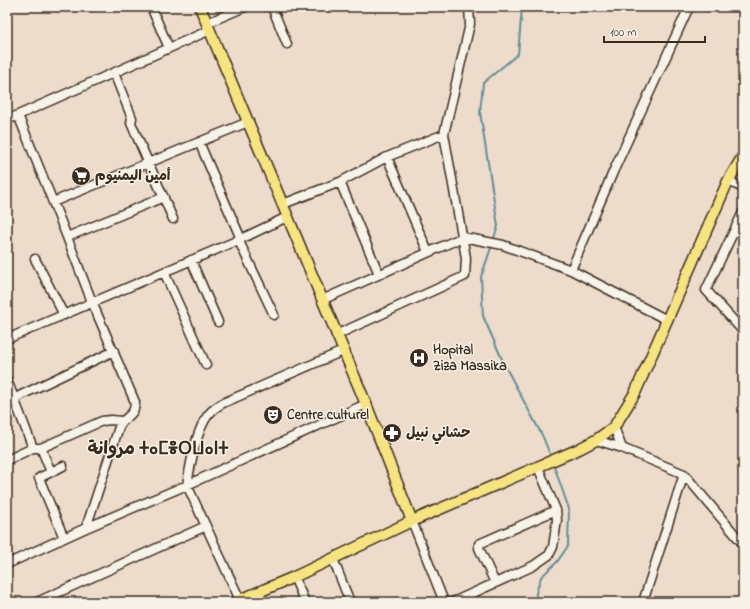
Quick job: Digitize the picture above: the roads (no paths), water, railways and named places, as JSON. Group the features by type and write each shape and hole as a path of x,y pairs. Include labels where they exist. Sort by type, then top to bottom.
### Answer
{"main road":[{"path":"200,7 366,404 412,521"},
{"path":"239,601 333,559 412,521 562,456 596,440 614,427 635,393 728,181 743,156"}],"street":[{"path":"151,7 169,48"},
{"path":"7,120 169,48 245,7"},
{"path":"272,7 287,44"},
{"path":"336,335 465,276 466,258 463,236 444,134 470,24 469,7"},
{"path":"571,270 614,170 689,7"},
{"path":"114,72 132,118 131,123 173,219"},
{"path":"7,460 102,421 122,421 131,415 135,408 135,402 92,302 18,115"},
{"path":"53,202 248,122"},
{"path":"283,204 340,182 387,157 444,134"},
{"path":"199,142 274,315"},
{"path":"387,157 428,252"},
{"path":"728,181 743,188"},
{"path":"340,182 379,274"},
{"path":"67,237 164,197"},
{"path":"743,214 706,290 743,331"},
{"path":"7,339 240,239 287,217"},
{"path":"322,300 463,236 503,245 571,270 667,320"},
{"path":"35,259 64,315"},
{"path":"191,260 218,322"},
{"path":"164,272 206,365"},
{"path":"15,398 114,351"},
{"path":"239,601 187,485 199,431 212,410 223,403 343,351"},
{"path":"7,380 37,448 51,472"},
{"path":"7,564 366,404"},
{"path":"86,528 112,446 122,421"},
{"path":"614,427 622,448"},
{"path":"596,440 622,448 684,474 743,544"},
{"path":"64,466 38,478 64,538"},
{"path":"453,602 495,582 534,566 543,561 549,555 553,548 557,520 556,510 538,467"},
{"path":"643,602 684,474"},
{"path":"495,582 478,548 479,544 556,510"},
{"path":"412,521 444,602"},
{"path":"37,602 206,526"},
{"path":"333,559 350,602"},
{"path":"294,577 305,602"}],"waterway":[{"path":"493,241 498,226 480,112 483,83 518,54 522,7"},
{"path":"492,245 481,277 483,316 505,366 543,437 551,457"},
{"path":"536,602 536,593 541,577 557,562 568,546 569,509 553,463"}],"place":[{"name":"أمين اليمنيوم","path":"81,176"},
{"name":"Hopital Ziza Massika","path":"419,358"},
{"name":"Centre culturel","path":"273,415"},
{"name":"حشاني نبيل","path":"392,433"}],"district":[{"name":"مروانة ⵜⴰⵎⴻⵔⵡⴰⵏⵜ","path":"158,450"}]}
